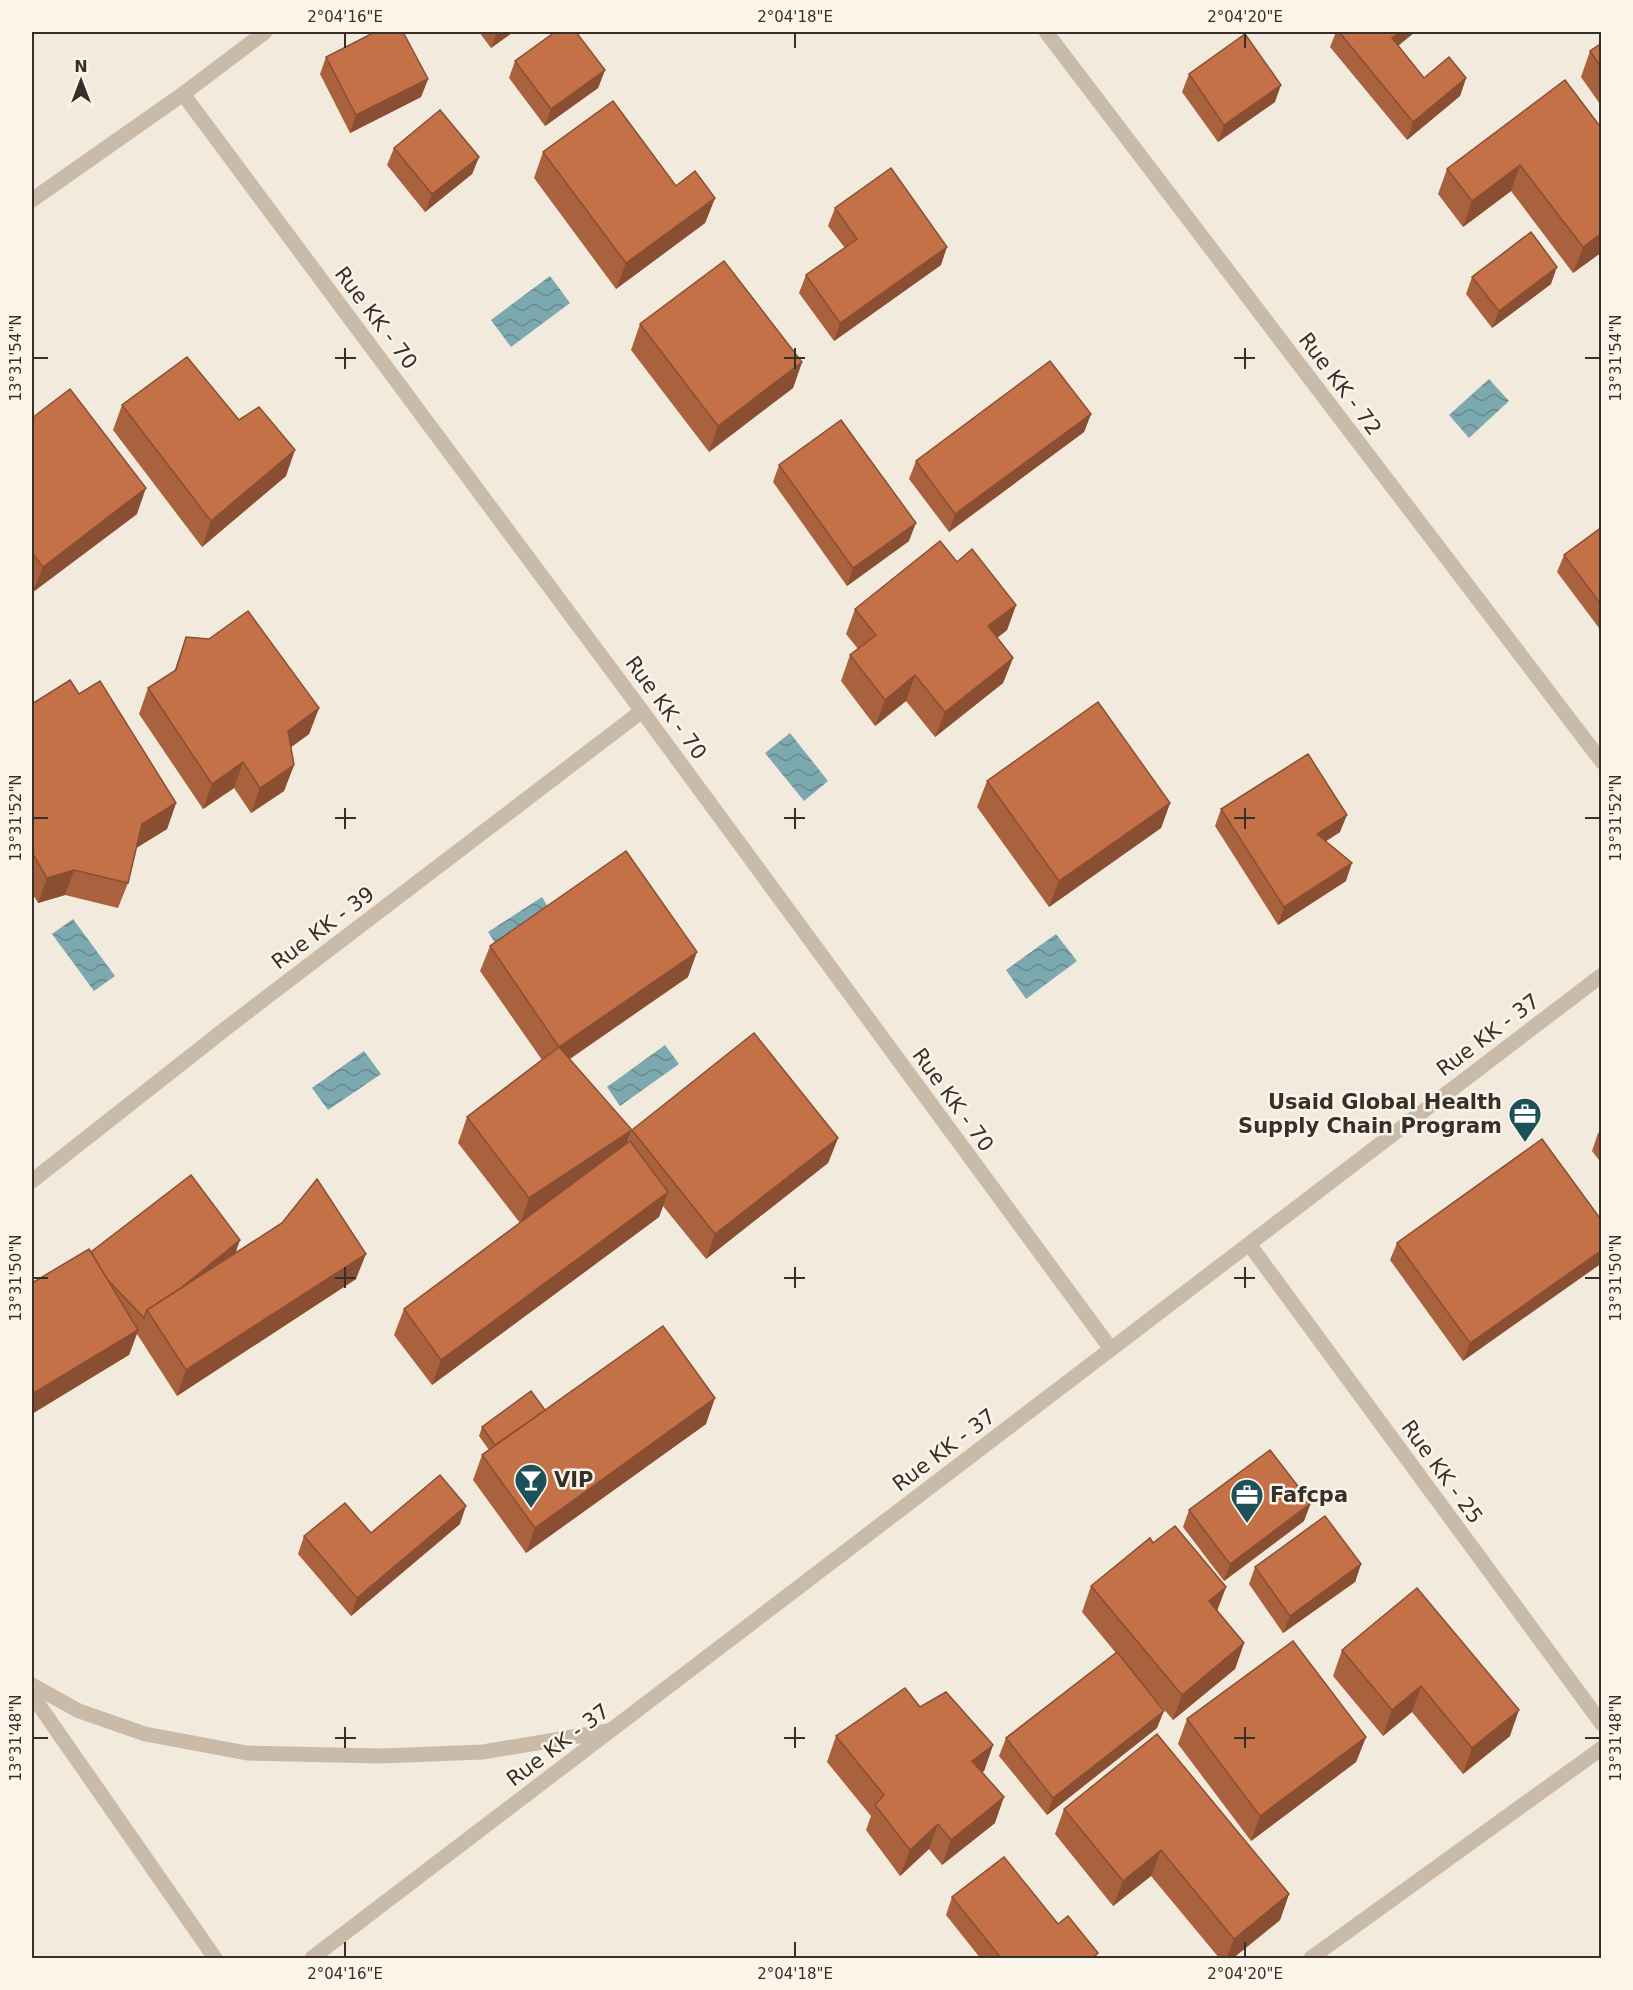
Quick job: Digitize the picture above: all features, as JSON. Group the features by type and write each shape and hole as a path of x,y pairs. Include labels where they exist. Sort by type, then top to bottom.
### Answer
{"street":[{"path":"32,200 183,94 265,32"},
{"name":"Rue KK - 72","path":"1046,32 1602,762"},
{"name":"Rue KK - 70","path":"183,94 642,711 1111,1350"},
{"name":"Rue KK - 39","path":"32,1181 229,1026 642,711"},
{"name":"Rue KK - 37","path":"312,1959 1602,975"},
{"name":"Rue KK - 25","path":"1250,1244 1602,1724"},
{"path":"32,1685 79,1711 145,1734 247,1753 381,1756 483,1752 611,1730"},
{"path":"32,1695 215,1959"},
{"path":"1311,1959 1602,1748"}],"water":[{"path":"550,276 570,303 511,347 491,320"},
{"path":"1489,379 1509,401 1469,438 1449,415"},
{"path":"790,733 828,781 804,801 765,753"},
{"path":"542,897 551,912 498,947 488,932"},
{"path":"73,919 115,976 94,991 52,934"},
{"path":"1056,934 1077,961 1026,999 1006,970"},
{"path":"665,1045 679,1064 620,1106 607,1087"},
{"path":"364,1051 381,1074 328,1110 312,1088"}],"building":[{"path":"375,32 403,32 428,79 356,115 326,57"},
{"path":"555,32 576,32 605,70 551,109 515,61"},
{"path":"1339,32 1400,32 1392,38 1424,78 1449,57 1466,78 1413,122"},
{"path":"1245,34 1281,85 1224,125 1189,74"},
{"path":"1602,43 1602,68 1590,51"},
{"path":"1565,80 1602,129 1602,233 1583,247 1520,165 1472,201 1447,169"},
{"path":"613,101 676,186 695,171 715,198 626,263 543,152"},
{"path":"440,110 479,157 432,194 394,148"},
{"path":"891,168 947,247 840,323 806,275 857,239 835,208"},
{"path":"1531,232 1557,267 1499,311 1472,277"},
{"path":"724,261 802,362 718,426 640,324"},
{"path":"187,357 239,420 259,407 295,450 211,521 122,405"},
{"path":"1050,361 1091,414 955,514 916,461"},
{"path":"70,389 146,488 43,567 32,553 32,418"},
{"path":"841,420 916,523 853,568 779,465"},
{"path":"1602,527 1602,606 1564,555"},
{"path":"940,541 957,562 972,549 1016,605 988,626 1013,658 945,712 915,675 885,700 850,655 876,635 855,609"},
{"path":"248,611 319,708 288,731 294,765 260,788 243,762 212,784 148,688 176,670 186,637 209,639"},
{"path":"70,680 79,694 100,681 176,803 142,824 128,883 74,870 47,878 32,852 32,704"},
{"path":"1098,702 1170,803 1059,881 987,781"},
{"path":"1308,754 1347,815 1317,834 1352,863 1284,907 1221,809"},
{"path":"626,851 697,952 559,1047 490,946"},
{"path":"754,1033 838,1138 715,1234 632,1130"},
{"path":"559,1047 632,1130 529,1198 467,1117"},
{"path":"1542,1139 1602,1221 1602,1250 1470,1343 1397,1243"},
{"path":"630,1141 668,1192 441,1360 404,1309"},
{"path":"191,1175 240,1240 181,1288 147,1310 144,1318 107,1279 91,1252"},
{"path":"317,1179 366,1254 186,1370 147,1310 282,1223"},
{"path":"89,1249 138,1330 32,1394 32,1283"},
{"path":"663,1326 715,1398 535,1528 482,1455"},
{"path":"531,1391 545,1410 495,1445 482,1427"},
{"path":"1270,1450 1311,1503 1230,1564 1189,1510"},
{"path":"440,1475 466,1506 357,1598 304,1536 345,1503 371,1533"},
{"path":"1325,1516 1361,1564 1290,1616 1255,1567"},
{"path":"1175,1526 1226,1587 1209,1601 1244,1643 1182,1695 1091,1586 1150,1538 1153,1543"},
{"path":"1417,1588 1519,1710 1472,1748 1421,1686 1392,1710 1342,1650"},
{"path":"1293,1641 1366,1737 1260,1816 1187,1719"},
{"path":"1117,1652 1164,1711 1053,1798 1006,1738"},
{"path":"905,1688 920,1707 946,1692 993,1745 972,1761 1004,1797 951,1840 938,1824 910,1850 875,1805 884,1795 836,1736"},
{"path":"1157,1734 1289,1894 1234,1939 1161,1850 1123,1881 1064,1809"},
{"path":"1004,1857 1058,1924 1068,1916 1098,1953 1092,1959 1002,1959 952,1897"}],"place":[{"name":"Usaid Global Health Supply Chain Program","path":"1525,1143"},
{"name":"VIP","path":"531,1509"},
{"name":"Fafcpa","path":"1247,1524"}]}
